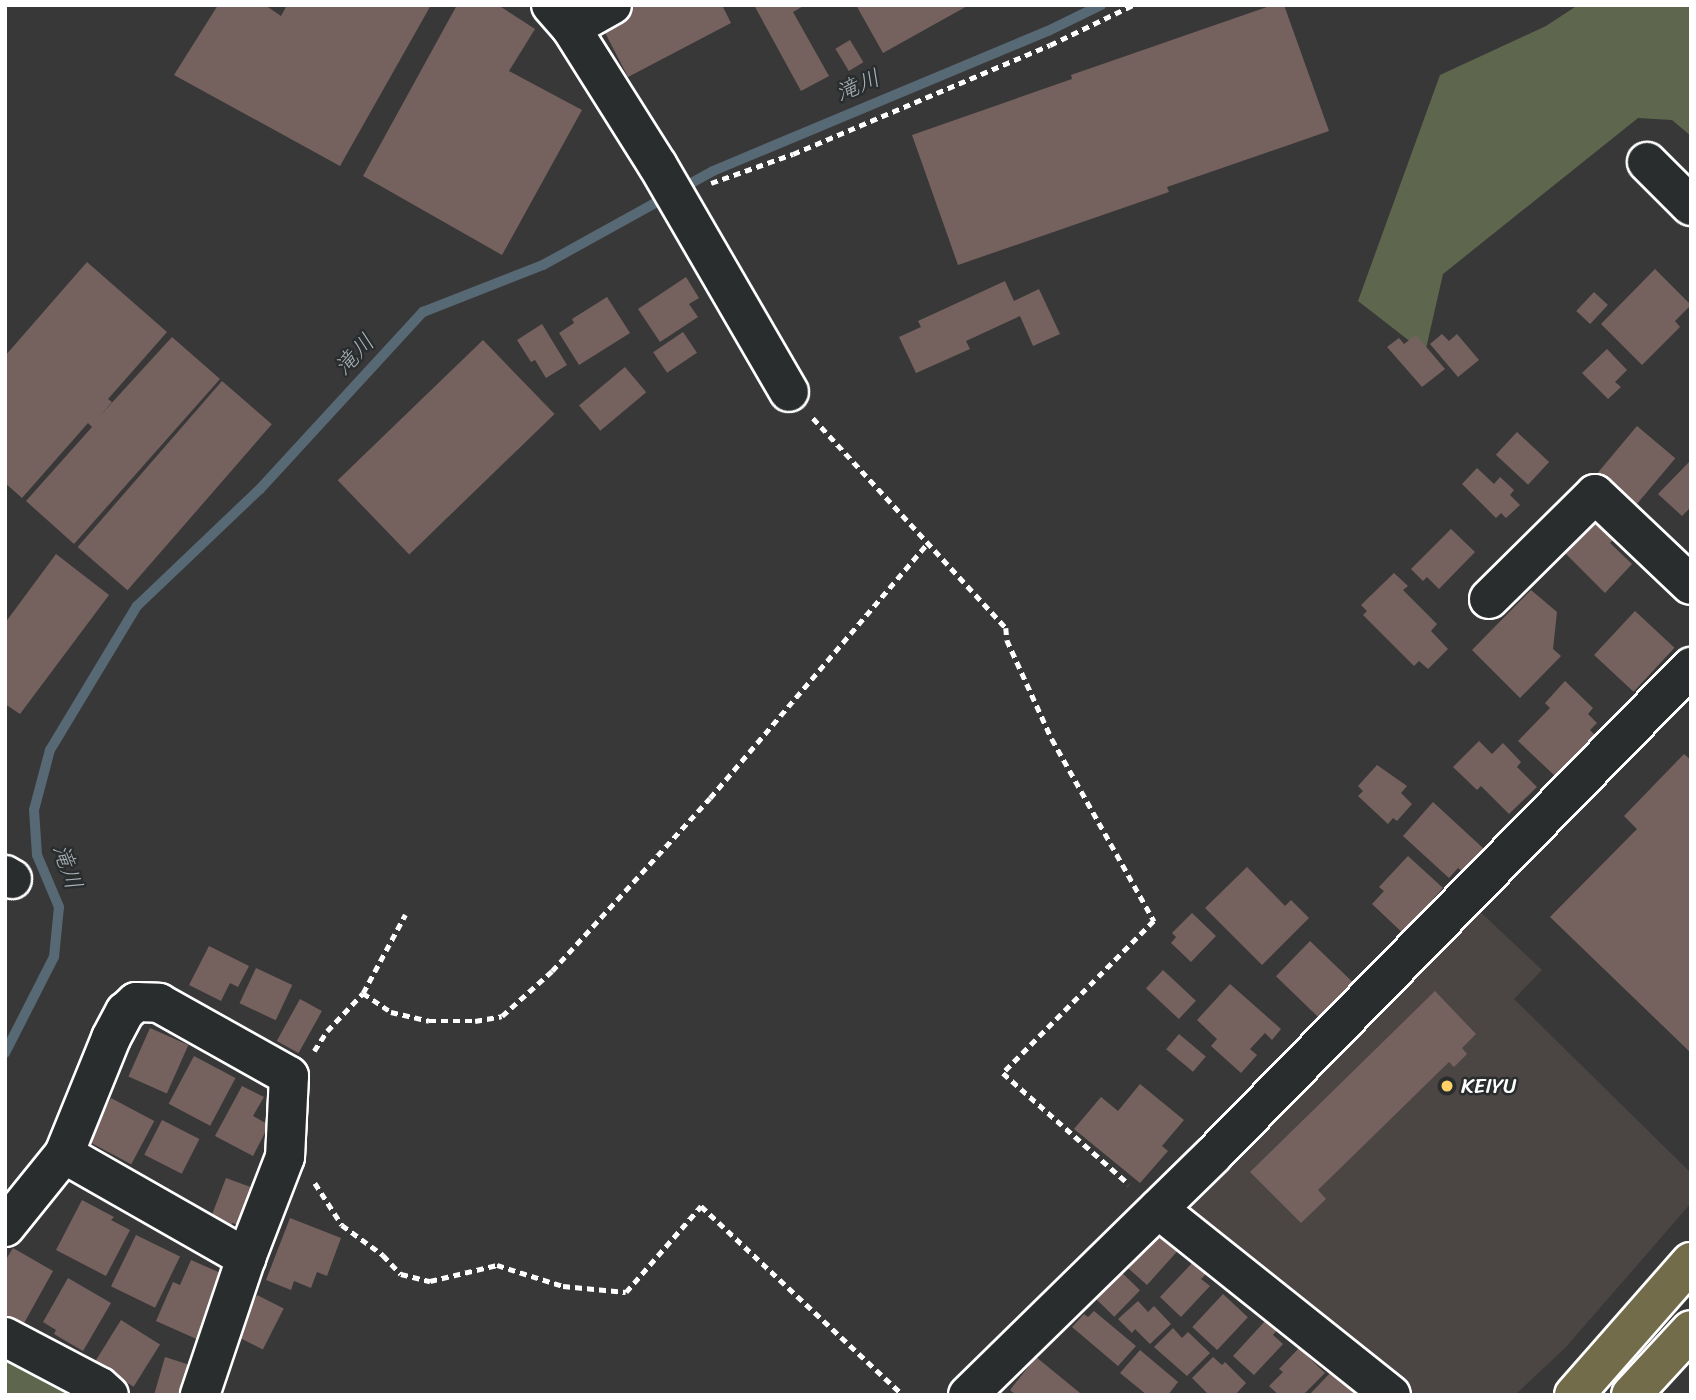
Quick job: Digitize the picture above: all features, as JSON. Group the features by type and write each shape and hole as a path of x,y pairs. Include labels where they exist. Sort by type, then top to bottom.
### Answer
{"highway":[{"path":"1574,1395 1691,1262"},
{"path":"1631,1395 1689,1334"}],"street":[{"path":"612,5 561,17 671,188 789,392"},
{"path":"1647,162 1691,206"},
{"path":"1489,599 1595,494 1691,585"},
{"path":"968,1395 1158,1209 1691,667"},
{"path":"5,1227 65,1154 111,1038 125,1012 136,1002 159,1003 289,1076 285,1157 246,1258 200,1395"},
{"path":"65,1154 246,1258"},
{"path":"1158,1209 1391,1395"},
{"path":"5,1337 100,1387 109,1395"}],"path":[{"path":"671,188 692,191 793,154 1050,45 1133,5"},
{"path":"789,392 1006,628 1007,640 1052,739 1154,921 1003,1073 1158,1209"},
{"path":"363,993 391,1012 429,1021 475,1021 502,1016 552,971 710,798 928,543"},
{"path":"289,1076 306,1065 327,1031 363,993 405,915"},
{"path":"288,1127 311,1178 342,1225 383,1255 401,1274 430,1281 496,1265 563,1286 626,1292 701,1206 903,1395"}],"shaded area":[{"name":"KEIYU","path":"1472,904 1542,970 1514,999 1691,1173 1691,1203 1566,1347 1515,1395 1408,1395 1177,1215"}],"green space":[{"path":"1578,5 1691,5 1691,136 1672,120 1638,118 1443,274 1425,353 1358,301 1440,75 1546,26"},
{"path":"5,1352 85,1395 5,1395"}],"building":[{"path":"218,5 265,5 281,16 287,5 431,5 340,166 174,75"},
{"path":"457,5 498,5 535,29 509,71 582,110 502,255 363,176"},
{"path":"630,5 722,5 731,23 628,77 599,21"},
{"path":"754,5 805,5 793,12 829,76 801,91"},
{"path":"856,5 969,5 883,53"},
{"path":"1273,5 1284,5 1329,131 1167,187 1169,192 958,265 912,135 1072,79 1071,75"},
{"path":"850,40 863,62 849,71 835,49"},
{"path":"87,262 167,332 108,399 112,402 98,418 172,337 220,379 74,544 26,501 92,427 88,423 22,498 5,483 5,356"},
{"path":"1655,269 1691,305 1675,321 1680,327 1642,365 1601,324"},
{"path":"686,277 699,298 689,304 698,317 660,342 638,309"},
{"path":"1005,281 1014,301 1039,289 1060,334 1033,346 1020,316 966,341 970,349 916,373 899,337 921,327 918,321"},
{"path":"1594,292 1608,305 1590,324 1576,311"},
{"path":"607,297 630,333 579,365 559,333 574,323 572,319"},
{"path":"542,324 567,365 546,378 535,360 531,362 517,340"},
{"path":"683,332 697,353 667,373 653,352"},
{"path":"1442,334 1449,341 1457,334 1479,360 1458,377 1430,344"},
{"path":"1416,335 1445,369 1422,387 1387,347 1399,338 1404,344"},
{"path":"483,340 555,414 409,554 338,480"},
{"path":"1607,349 1627,370 1615,382 1621,387 1608,399 1582,373"},
{"path":"625,367 646,392 600,431 579,406"},
{"path":"222,381 272,424 127,590 78,547"},
{"path":"1637,426 1675,458 1634,508 1595,476"},
{"path":"1517,432 1549,462 1528,485 1496,455"},
{"path":"1691,460 1691,507 1682,516 1658,494"},
{"path":"1477,468 1494,484 1500,477 1514,490 1510,495 1520,505 1506,518 1501,513 1496,518 1462,484"},
{"path":"1597,517 1617,536 1610,543 1632,564 1605,593 1563,551"},
{"path":"1451,529 1475,552 1439,589 1427,577 1423,581 1411,569"},
{"path":"56,554 109,595 20,714 5,704 5,623"},
{"path":"1394,573 1408,586 1403,590 1437,624 1431,631 1448,649 1428,669 1419,661 1414,666 1363,615 1367,611 1361,605"},
{"path":"1531,590 1557,612 1553,649 1561,656 1520,698 1472,650"},
{"path":"1635,611 1674,648 1634,692 1594,655"},
{"path":"1565,681 1593,708 1588,714 1597,723 1590,730 1596,736 1556,777 1518,741 1550,708 1545,703"},
{"path":"1479,741 1492,754 1503,743 1521,762 1517,767 1537,787 1509,814 1481,786 1477,790 1453,767"},
{"path":"1684,754 1691,760 1691,1053 1550,917 1637,829 1624,816"},
{"path":"1377,765 1407,786 1401,793 1412,804 1397,821 1393,818 1388,824 1358,796 1363,791 1358,786"},
{"path":"1433,802 1484,849 1463,872 1458,868 1449,878 1403,836"},
{"path":"1408,856 1443,888 1433,899 1438,904 1407,937 1372,904 1384,891 1379,887"},
{"path":"1247,867 1285,906 1291,900 1309,918 1262,965 1205,908"},
{"path":"1192,913 1216,936 1191,962 1171,943 1176,937 1172,933"},
{"path":"1310,941 1357,987 1323,1022 1276,976"},
{"path":"209,946 249,966 238,987 230,983 221,1001 189,985"},
{"path":"256,968 292,985 276,1020 240,1003"},
{"path":"1163,970 1196,1001 1179,1019 1146,988"},
{"path":"1230,984 1281,1029 1272,1040 1265,1033 1250,1049 1257,1055 1241,1073 1211,1046 1217,1039 1197,1020"},
{"path":"1435,991 1476,1034 1462,1048 1467,1054 1454,1067 1449,1062 1318,1190 1326,1199 1301,1223 1250,1172"},
{"path":"300,999 322,1011 299,1053 277,1041"},
{"path":"150,1028 188,1045 167,1094 128,1076"},
{"path":"1179,1034 1206,1056 1193,1072 1166,1049"},
{"path":"194,1056 235,1078 210,1126 169,1104"},
{"path":"1140,1084 1184,1120 1162,1146 1168,1151 1140,1183 1074,1129 1101,1097 1118,1111"},
{"path":"242,1086 264,1097 253,1116 269,1125 253,1156 215,1136"},
{"path":"111,1098 154,1121 131,1164 88,1141"},
{"path":"162,1120 199,1139 182,1174 144,1155"},
{"path":"226,1178 256,1189 242,1226 232,1223 230,1227 210,1220"},
{"path":"82,1200 114,1217 111,1220 130,1230 106,1276 56,1250"},
{"path":"290,1218 341,1238 327,1276 317,1272 311,1288 294,1281 291,1290 266,1280"},
{"path":"1161,1227 1182,1246 1147,1285 1120,1261"},
{"path":"136,1235 180,1256 155,1308 111,1286"},
{"path":"13,1248 53,1271 23,1325 5,1315 5,1261"},
{"path":"191,1260 223,1274 209,1306 215,1310 201,1341 156,1321 173,1282 180,1285"},
{"path":"1194,1261 1207,1273 1201,1279 1210,1286 1181,1317 1160,1297"},
{"path":"1117,1268 1140,1290 1114,1317 1091,1295"},
{"path":"68,1278 111,1303 83,1351 54,1334 56,1330 43,1322"},
{"path":"1223,1294 1248,1317 1217,1350 1192,1327"},
{"path":"257,1295 284,1309 263,1350 236,1336"},
{"path":"1138,1301 1148,1312 1154,1306 1171,1324 1150,1344 1135,1329 1132,1333 1118,1319"},
{"path":"1094,1311 1136,1346 1118,1366 1072,1327 1084,1314 1088,1317"},
{"path":"121,1320 160,1344 134,1387 95,1362"},
{"path":"1266,1320 1277,1330 1273,1335 1283,1344 1254,1375 1233,1356"},
{"path":"1173,1328 1182,1338 1188,1332 1210,1353 1187,1376 1154,1347"},
{"path":"1299,1348 1325,1373 1303,1395 1279,1395 1269,1386 1283,1372 1279,1369"},
{"path":"1140,1350 1178,1382 1168,1395 1147,1395 1120,1373"},
{"path":"165,1357 196,1367 187,1395 154,1395"},
{"path":"1036,1357 1080,1393 1079,1395 1016,1395 1010,1390"},
{"path":"1213,1357 1222,1365 1225,1362 1246,1383 1235,1395 1209,1395 1192,1378"},
{"path":"1333,1370 1359,1395 1309,1395"}],"waterway":[{"name":"滝川","path":"5,1053 54,957 59,907 37,855 34,810 50,750 137,606 260,489 423,312 543,265 713,171 1048,31 1101,5"}],"place":[{"name":"KEIYU","path":"1447,1086"}]}
